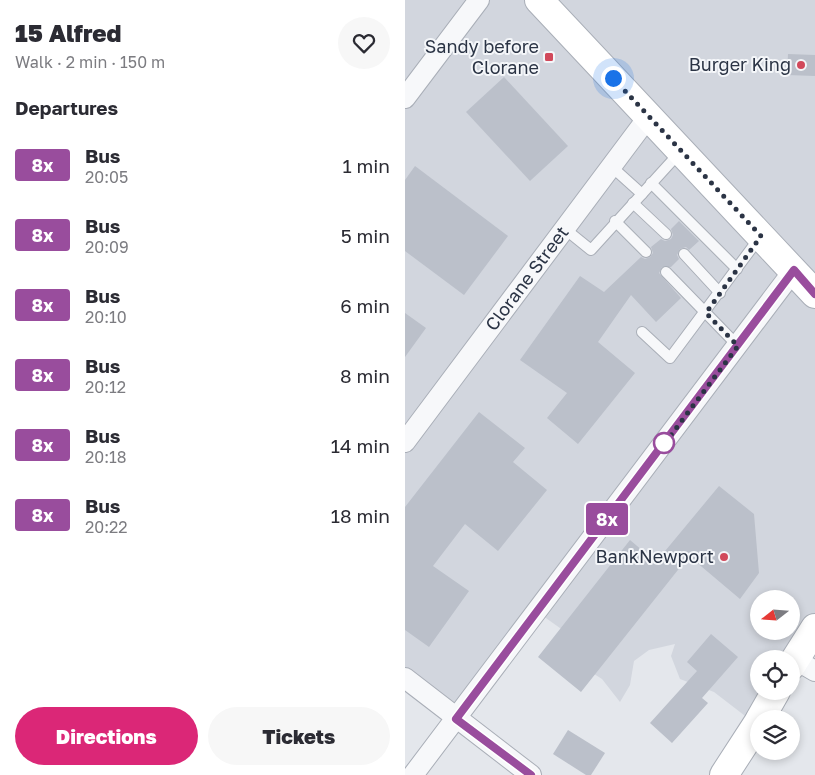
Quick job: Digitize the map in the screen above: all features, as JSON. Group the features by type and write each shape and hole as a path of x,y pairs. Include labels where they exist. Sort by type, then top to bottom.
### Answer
{"main road":[{"path":"539,0 815,294"},
{"path":"801,666 815,628"},
{"path":"724,775 750,734"}],"street":[{"path":"405,98 479,0"},
{"name":"Clorane Street","path":"405,442 649,116"},
{"path":"413,775 794,270"},
{"path":"405,678 531,775"}],"lane":[{"path":"565,229 591,250 681,151"},
{"path":"612,167 642,194"},
{"path":"651,183 737,269"},
{"path":"633,203 665,234"},
{"path":"615,222 646,252"},
{"path":"642,332 670,358 706,313 761,236"},
{"path":"684,254 720,293"},
{"path":"666,272 738,346"}],"shaded area":[{"path":"405,0 815,0 815,625 797,650 750,650 750,700 767,700 761,710 750,710 750,720 714,692 680,679 671,656 675,644 649,650 634,661 630,685 620,702 602,679 591,672 581,643 536,611 457,715 405,681"}],"building":[{"name":"Burger King","path":"788,54 815,55 815,76 787,75"},
{"path":"504,77 568,146 530,181 466,112"},
{"path":"415,166 508,236 464,295 405,251 405,180"},
{"path":"679,221 699,241 689,250 686,247 680,249 677,255 679,259 671,267 662,267 659,273 681,298 656,322 631,295 598,342 635,373 578,444 547,418 567,393 520,360 580,276 604,292 641,257 645,259 650,257 653,253 651,247 661,239 665,241 671,239 673,235 671,229"},
{"path":"405,313 426,328 405,357"},
{"path":"479,412 525,448 513,462 547,490 498,551 465,524 433,566 469,591 429,647 405,630 405,507"},
{"path":"719,486 754,514 759,573 740,599 689,556 581,692 538,657 630,540 656,562"},
{"path":"711,634 738,657 702,698 708,703 672,743 650,723 697,671 687,662"},
{"path":"568,730 605,753 591,775 586,775 553,754"}],"bus line":[{"name":"8x","path":"531,775 456,719 794,270 815,294"}],"place":[{"name":"Sandy before Clorane","path":"549,57"},
{"name":"Burger King","path":"801,65"},
{"name":"BankNewport","path":"724,557"}],"route":[{"path":"613,78 761,236 706,313 738,346 659,451 664,443"}]}
